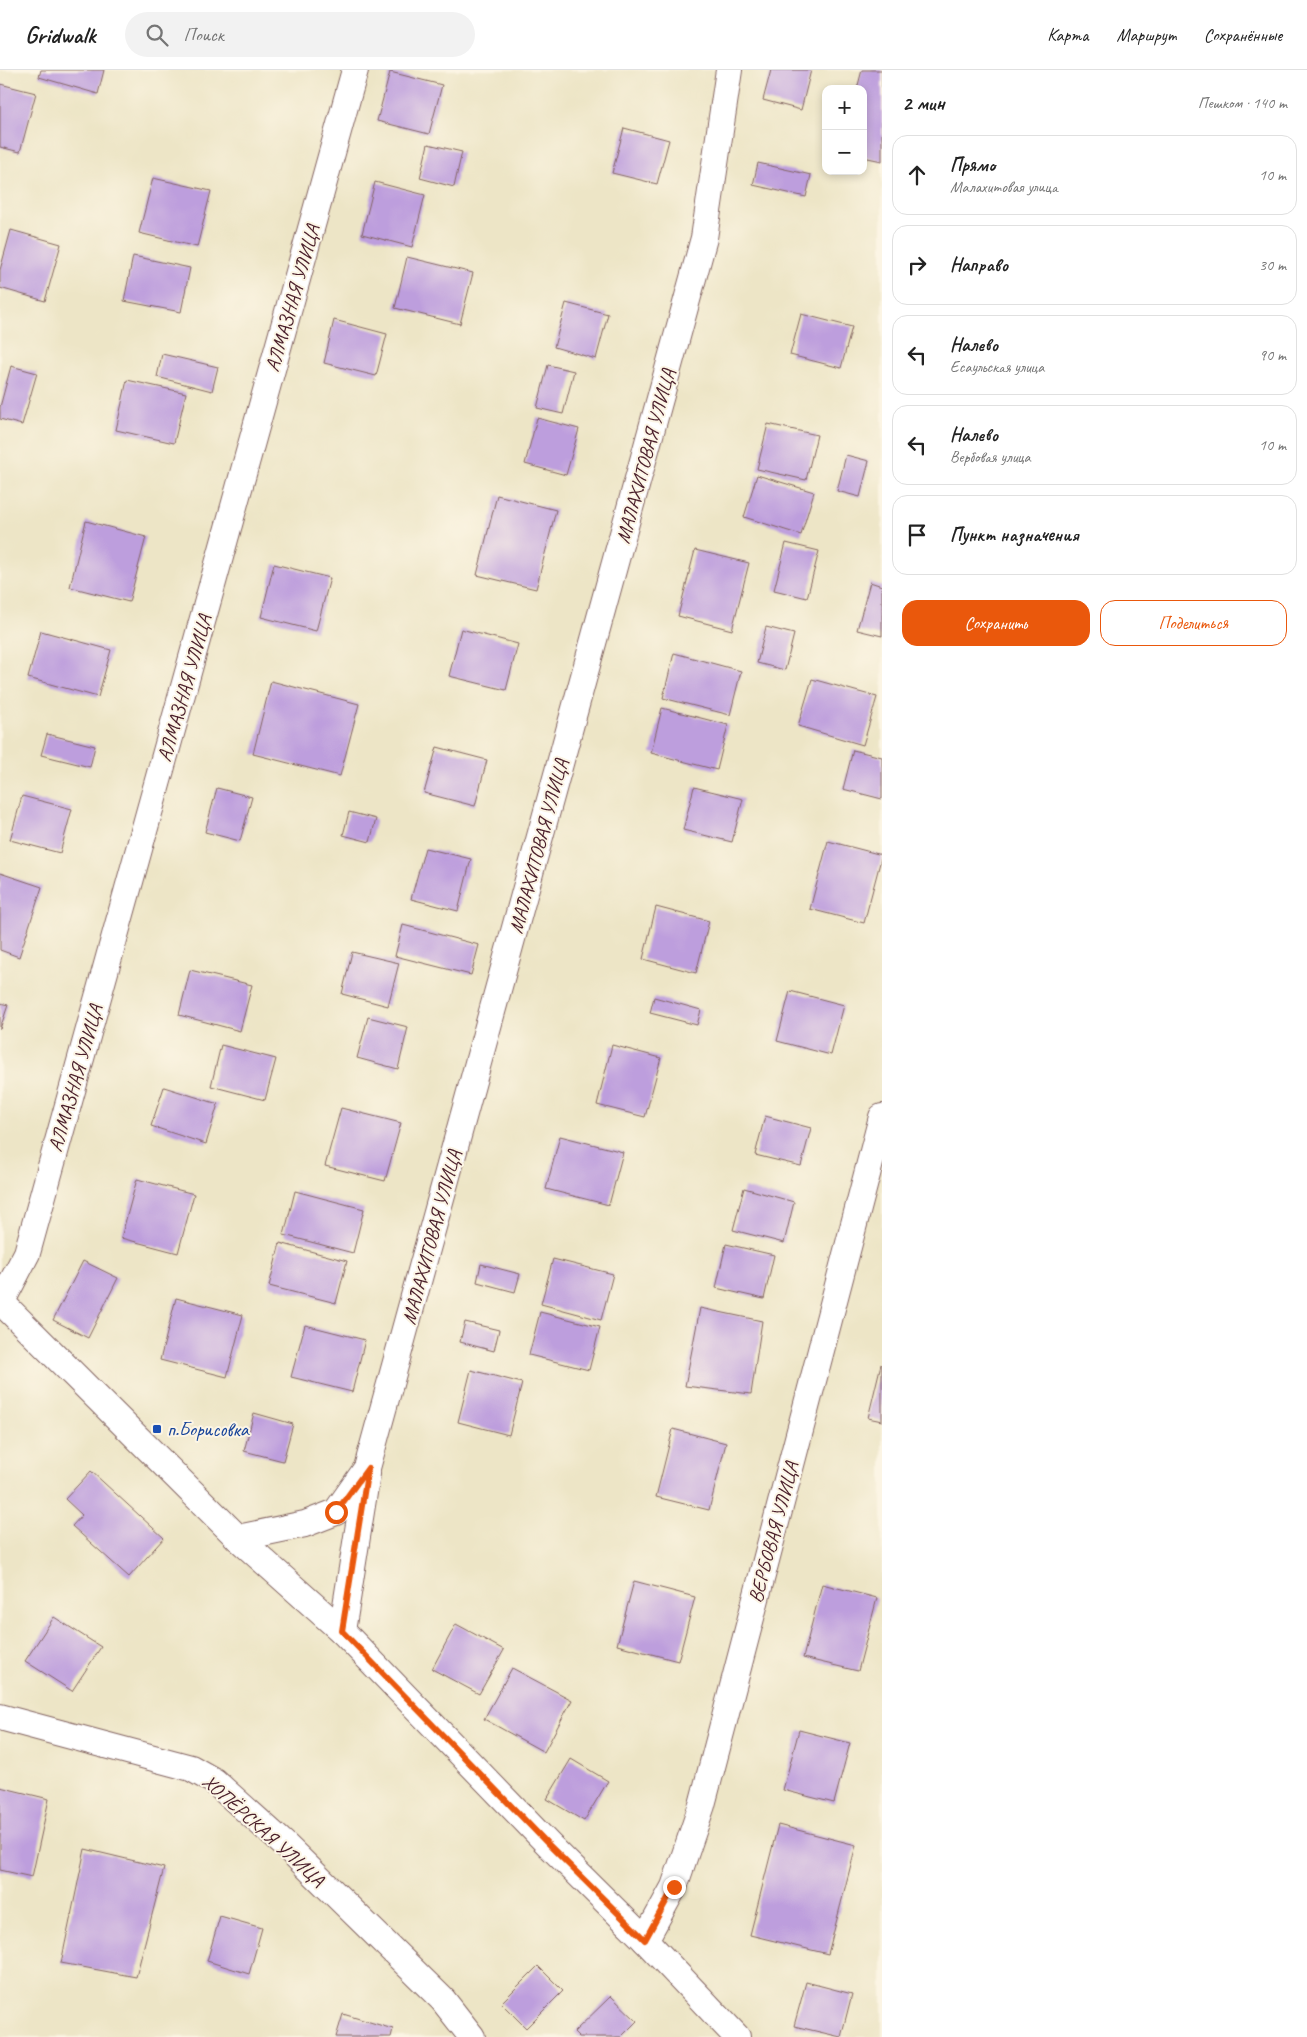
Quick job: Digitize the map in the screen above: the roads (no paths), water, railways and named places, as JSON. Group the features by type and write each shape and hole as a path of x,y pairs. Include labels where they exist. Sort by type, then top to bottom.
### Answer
{"street":[{"name":"АЛМАЗНАЯ УЛИЦА","path":"0,1303 27,1253 355,70"},
{"name":"МАЛАХИТОВАЯ УЛИЦА","path":"238,1538 305,1524 336,1512 368,1468 704,238 729,70"},
{"name":"ВЕРБОВАЯ УЛИЦА","path":"645,1940 674,1887 702,1805 882,1117"},
{"path":"0,1303 238,1538 342,1631 549,1845 645,1940 737,2037"},
{"path":"342,1631 368,1468"},
{"name":"ХОПЁРСКАЯ УЛИЦА","path":"0,1717 191,1768 214,1781 285,1845 436,1993 472,2037"}],"place":[{"name":"п.Борисовка","path":"157,1429"}]}
